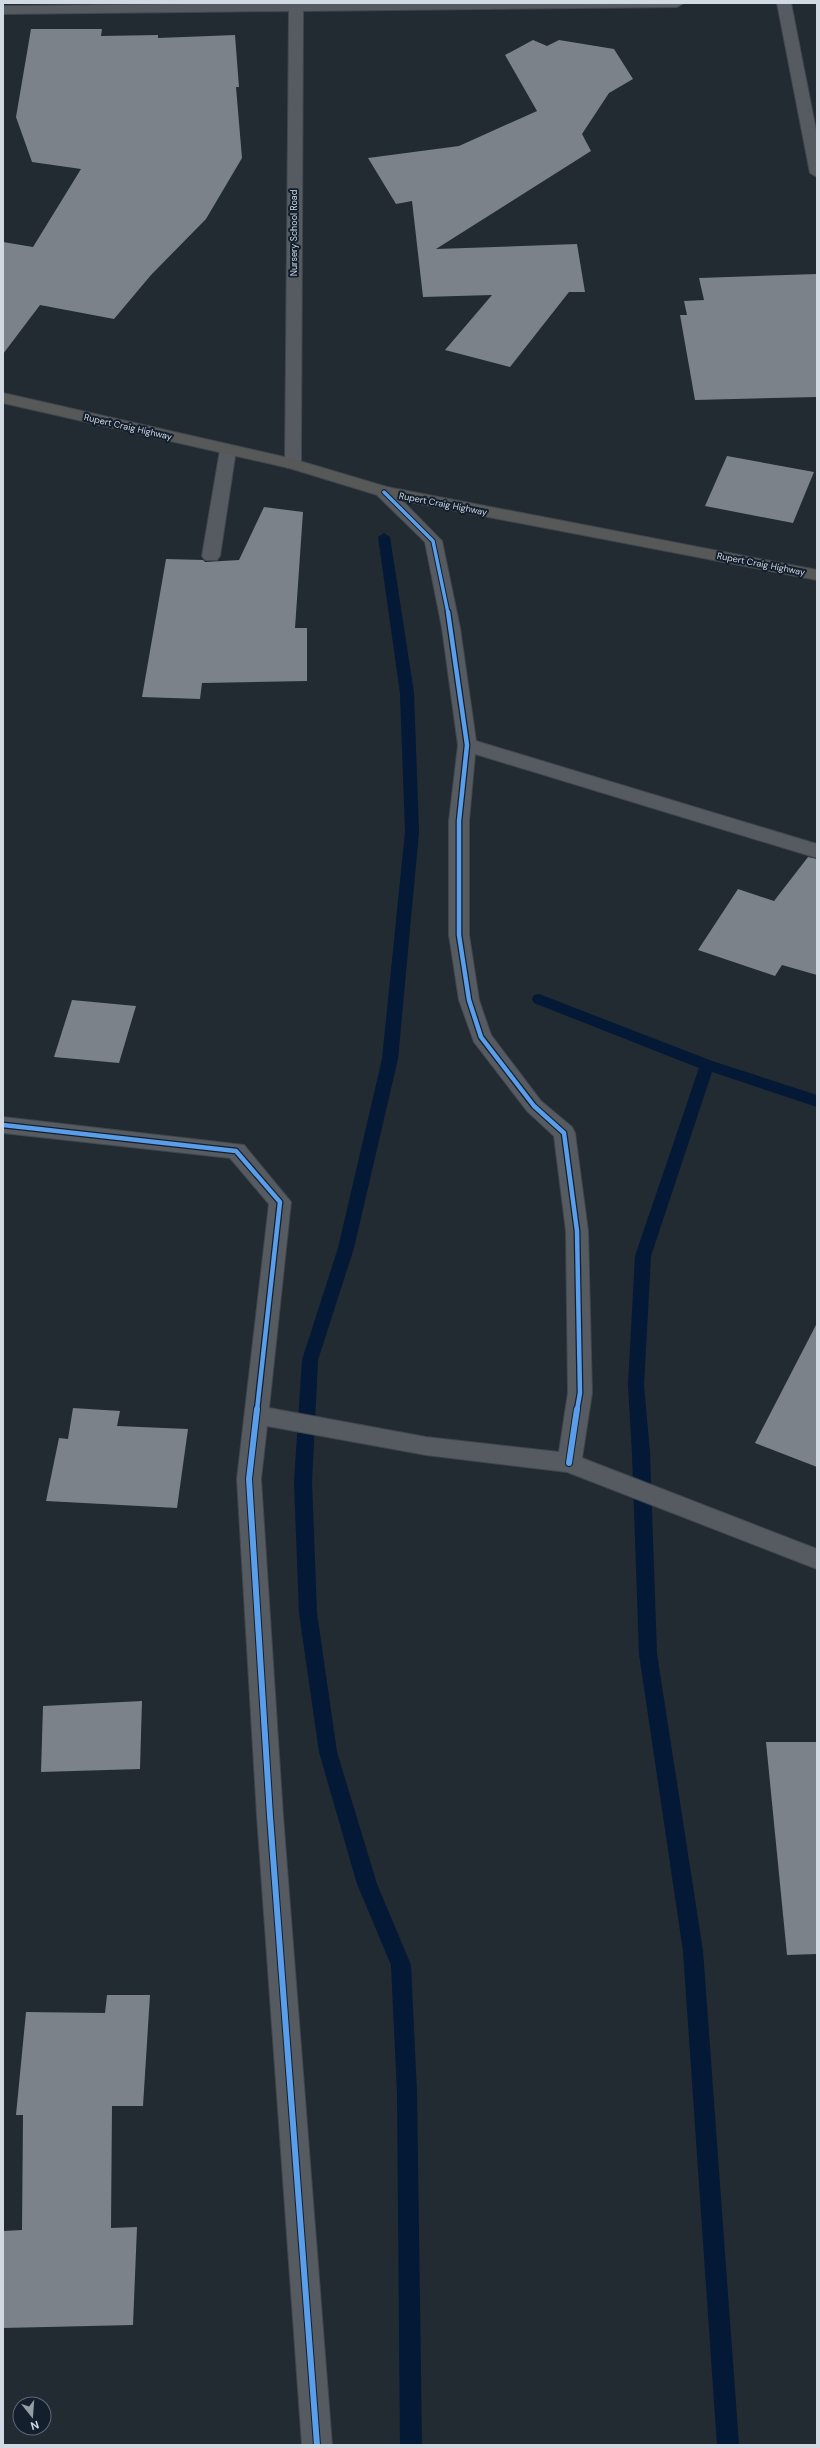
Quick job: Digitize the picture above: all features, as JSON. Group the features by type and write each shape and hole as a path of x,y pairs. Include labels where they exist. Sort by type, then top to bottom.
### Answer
{"main road":[{"name":"Rupert Craig Highway","path":"3,398 292,464 384,492 817,575"}],"street":[{"path":"3,10 296,5 677,3"},
{"path":"784,3 817,173"},
{"name":"Nursery School Road","path":"292,464 296,5"},
{"path":"211,556 228,450"},
{"path":"384,492 433,541 451,628 467,745 459,821 459,935 469,1000 482,1037 534,1106 564,1133 577,1231 580,1392 569,1463"},
{"path":"467,745 817,851"},
{"path":"3,1126 236,1150 280,1202 249,1479 270,1816 318,2445"},
{"path":"257,1415 426,1446 569,1463 817,1559"}],"building":[{"path":"31,29 102,29 101,36 158,35 158,38 235,35 239,87 236,87 242,158 206,219 151,275 114,319 40,305 3,354 3,242 33,247 81,169 32,162 16,117"},
{"path":"533,40 547,46 559,40 614,49 633,79 609,93 582,134 591,151 436,249 577,244 585,292 569,292 510,367 445,350 492,295 423,297 412,201 396,204 368,158 459,146 537,111 505,55"},
{"path":"817,274 817,397 695,400 680,315 687,315 684,301 704,300 699,278"},
{"path":"727,456 814,472 793,523 705,506"},
{"path":"264,507 303,512 295,628 307,628 307,681 202,683 200,699 142,697 166,559 203,560 205,562 239,560"},
{"path":"808,857 817,859 817,975 782,965 775,976 698,950 738,889 774,901"},
{"path":"72,1000 136,1006 119,1063 54,1057"},
{"path":"817,1323 817,1467 755,1443"},
{"path":"73,1408 120,1411 117,1426 188,1429 177,1508 46,1501 59,1438 68,1439"},
{"path":"142,1701 140,1769 41,1772 43,1706"},
{"path":"766,1742 817,1742 817,1954 787,1955"},
{"path":"107,1995 150,1995 143,2106 112,2106 111,2228 137,2227 133,2325 3,2328 3,2231 22,2230 23,2115 16,2115 26,2012 105,2013"}],"waterway":[{"path":"384,537 407,693 412,832 390,1059 346,1248 310,1360 303,1482 308,1613 328,1752 367,1884 401,1965 407,2093 411,2445"},
{"path":"539,999 707,1065"},
{"path":"707,1065 817,1101"},
{"path":"707,1065 643,1256 636,1385 641,1453 648,1654 693,1951 728,2445"}],"cycle path":[{"path":"384,492 433,541 451,628 467,745 459,821 459,935 469,1000 481,1037 534,1106 564,1133 577,1231 580,1393 569,1463"},
{"path":"3,1125 236,1151 280,1202 249,1479 270,1816 317,2445"}]}
